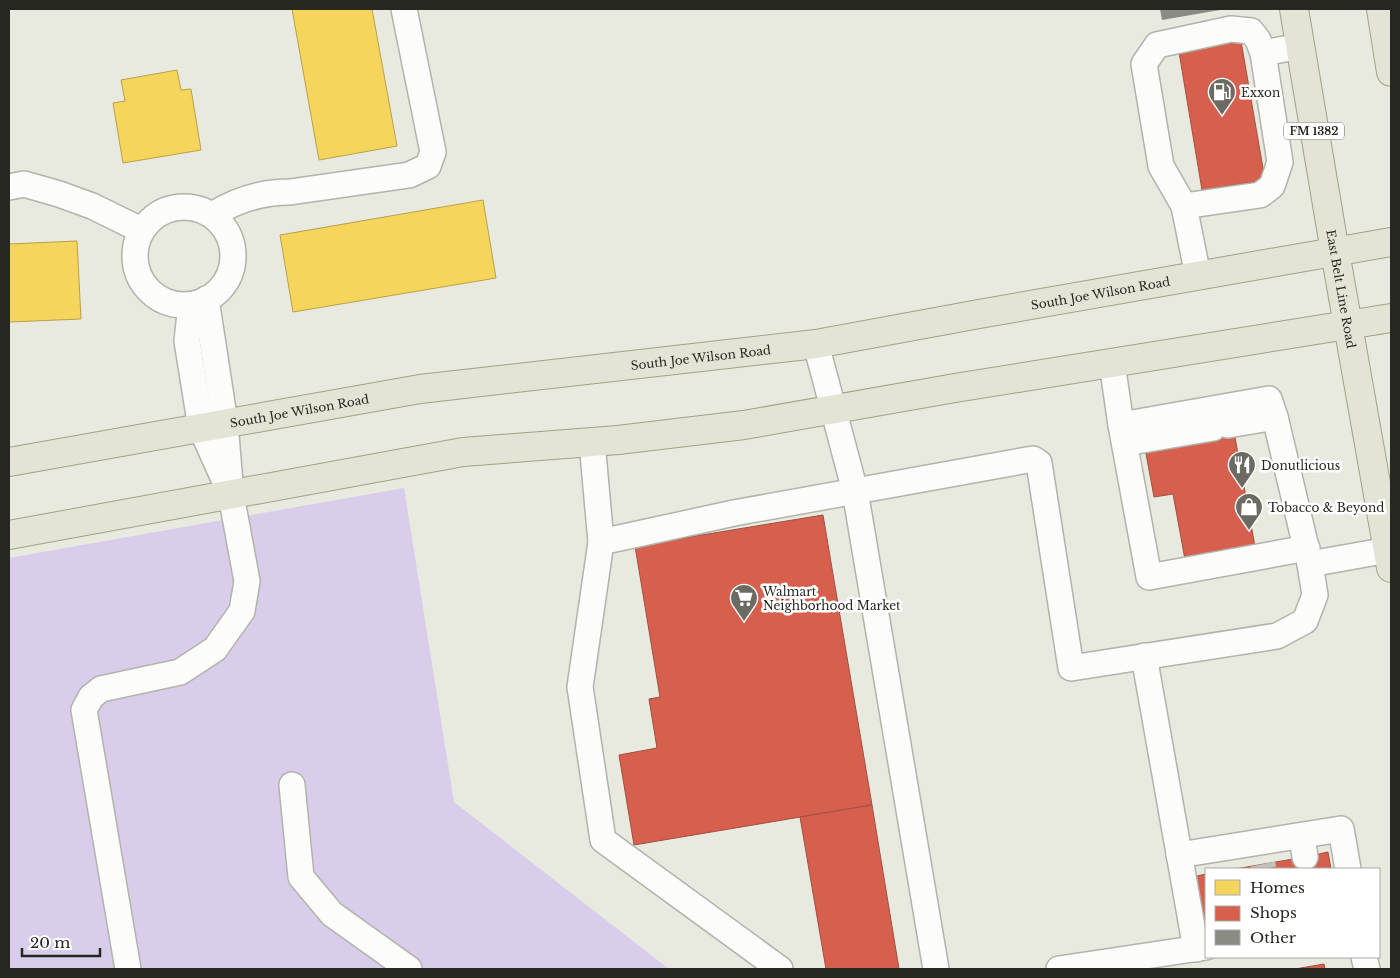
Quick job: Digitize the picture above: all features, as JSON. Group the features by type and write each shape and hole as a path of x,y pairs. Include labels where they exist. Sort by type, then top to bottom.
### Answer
{"main road":[{"name":"East Belt Line Road","path":"1294,9 1390,559"},
{"path":"1381,9 1391,72"},
{"name":"South Joe Wilson Road","path":"9,462 420,389 816,344 1391,242"},
{"path":"9,535 462,452 592,442 744,425 955,388 1391,318"}],"street":[{"path":"212,215 222,209 258,195 409,175 428,166 432,152 404,9"},
{"path":"1184,206 1260,195 1272,186 1280,162 1263,53 1258,40 1251,31 1231,29 1157,45 1144,64 1161,166 1184,206 1198,276"},
{"path":"1263,53 1300,46"},
{"path":"1276,134 1314,128"},
{"path":"9,187 24,184 59,194 92,206 141,230"},
{"path":"173,207 194,207 212,215 226,228 233,246 233,266 225,283 212,297 199,302 175,305 157,298 143,284 135,267 135,248 141,230 155,215 173,207"},
{"path":"128,969 84,710 91,696 101,689 180,672 215,648 242,612 247,581 231,495 213,426 199,302"},
{"path":"816,344 855,491 936,969"},
{"path":"1112,363 1149,577 1308,556 1390,559"},
{"path":"601,542 734,513 1033,459 1039,463 1071,668 1277,636 1305,621 1315,594 1308,556 1269,399 1123,434"},
{"path":"1123,434 1220,427 1275,417"},
{"path":"592,442 601,542 580,687 604,840 780,969"},
{"path":"1059,969 1201,948 1179,855 1144,656"},
{"path":"292,785 301,877 332,914 409,969"},
{"path":"1179,855 1220,859 1262,853 1304,846 1341,829 1348,868"}],"shaded area":[{"path":"404,488 454,802 669,969 9,969 9,558"}],"building: Homes":[{"path":"292,9 372,9 397,146 319,160"},
{"path":"177,70 181,90 191,89 201,150 123,163 113,103 125,101 121,80"},
{"path":"483,200 496,278 293,312 280,235"},
{"path":"77,241 81,319 9,322 9,244"}],"building: Shops":[{"name":"Exxon","path":"1241,41 1265,180 1202,190 1179,52"},
{"path":"1234,432 1256,552 1186,565 1173,494 1154,497 1145,448"},
{"name":"Walmart Neighborhood Market","path":"823,515 872,805 634,845 619,755 657,748 649,699 660,697 635,546"},
{"path":"872,805 899,969 826,969 800,817"},
{"path":"1328,852 1331,868 1241,868"},
{"path":"1205,874 1205,923 1201,924 1193,877"},
{"path":"1324,964 1325,969 1295,969"}],"building: Other":[{"path":"1160,9 1220,9 1220,10 1162,20"}],"tunnel":[{"path":"1263,864 1264,868"}],"place":[{"name":"Exxon","path":"1222,116"},
{"name":"Donutlicious","path":"1242,489"},
{"name":"Tobacco & Beyond","path":"1249,531"},
{"name":"Walmart Neighborhood Market","path":"744,622"}]}
